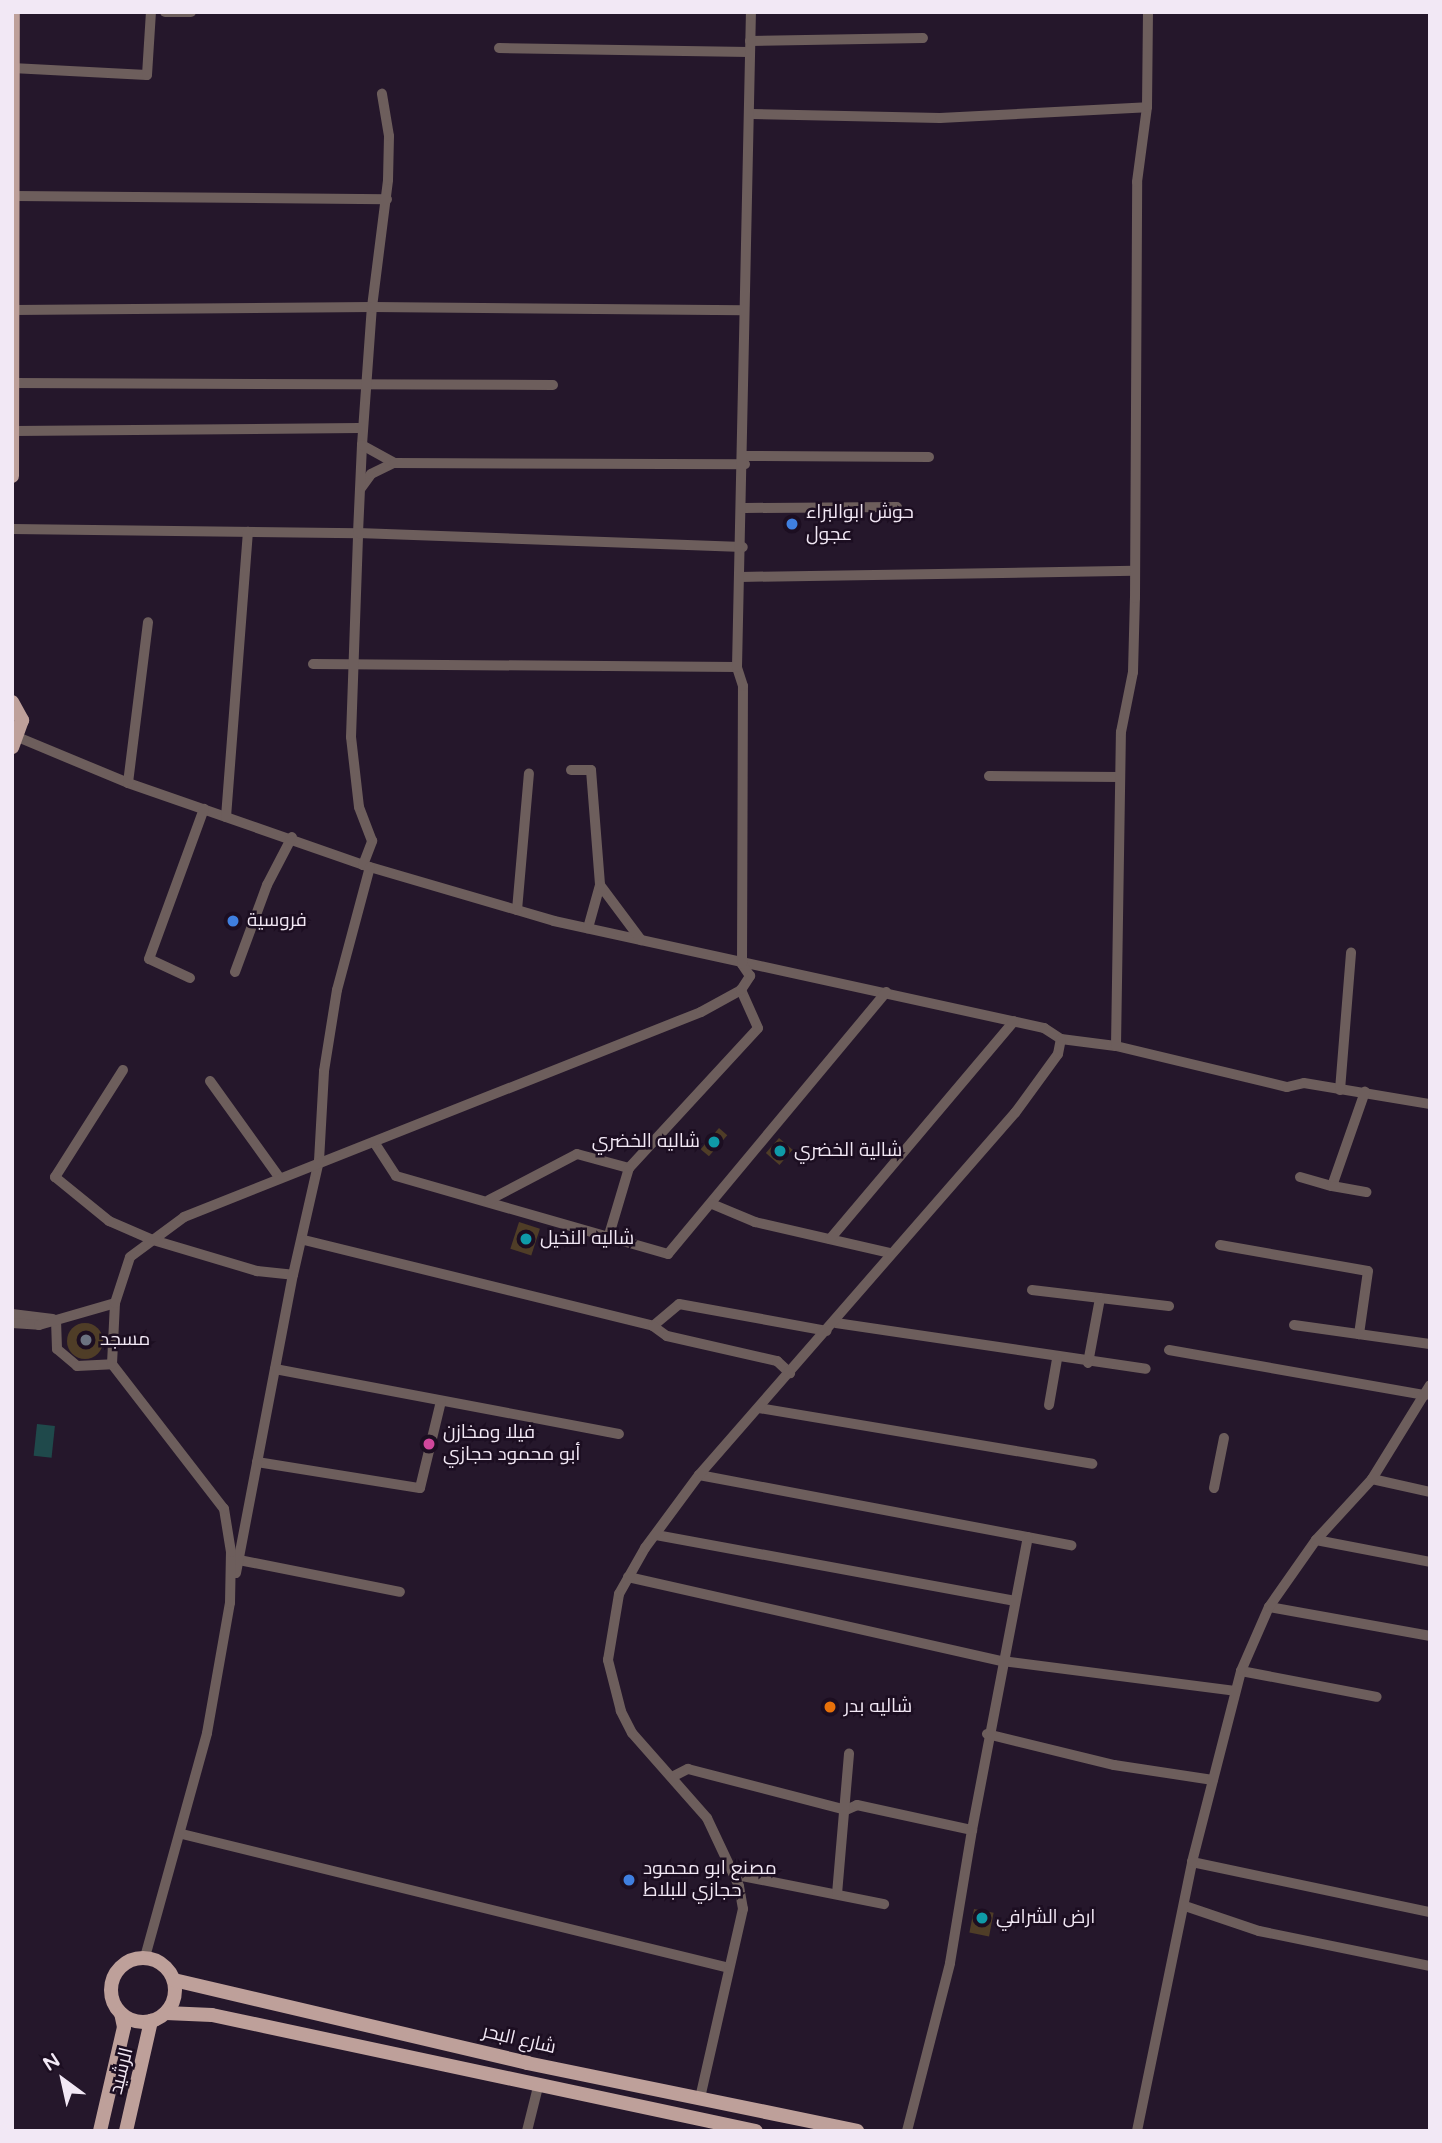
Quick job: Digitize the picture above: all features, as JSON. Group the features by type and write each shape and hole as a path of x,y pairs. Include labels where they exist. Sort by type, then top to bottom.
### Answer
{"main road":[{"path":"12,476 15,196 13,12"},
{"path":"12,702 22,720 16,742"},
{"path":"145,1957 163,1964 174,1980 173,2003 166,2013 151,2021 121,2013 111,1992 114,1975 126,1962 145,1957"},
{"name":"شارع البحر","path":"174,1980 822,2127 857,2131"},
{"name":"الرشيد","path":"100,2131 124,2027 121,2013"},
{"path":"166,2013 212,2015 696,2125 756,2131"},
{"name":"الرشيد","path":"127,2131 151,2021"}],"street":[{"path":"12,68 147,75 151,12"},
{"path":"165,12 189,16 191,12"},
{"path":"230,1603 232,1552 224,1509 112,1364 115,1303 130,1257 184,1217 319,1161 374,1142 701,1012 741,990 750,976 742,964 743,686 737,667 744,508 744,310 752,114 751,12"},
{"path":"1116,1046 1121,732 1133,672 1137,182 1147,107 1148,12"},
{"path":"499,48 750,46 923,38"},
{"path":"145,1957 182,1834 239,1560 293,1275 304,1240 319,1161 324,1071 337,990 372,841 359,807 351,737 356,664 362,445 359,428 387,199 389,136 382,94"},
{"path":"752,114 940,118 1147,107"},
{"path":"15,196 387,199"},
{"path":"14,310 372,307 744,310"},
{"path":"13,383 553,385"},
{"path":"14,431 359,428"},
{"path":"362,445 394,463"},
{"path":"360,491 371,474 394,463 929,457"},
{"path":"744,508 897,507"},
{"path":"12,529 358,533 743,547"},
{"path":"226,817 248,532"},
{"path":"740,577 1135,571"},
{"path":"128,783 148,622"},
{"path":"313,664 737,667"},
{"path":"16,742 226,817 292,836 366,866 517,910 742,964 886,992 1044,1028 1061,1039 1116,1046 1287,1087 1304,1083 1430,1104"},
{"path":"571,770 591,770 600,885 588,928"},
{"path":"517,910 530,774"},
{"path":"989,776 1120,777"},
{"path":"190,978 149,959 204,809"},
{"path":"235,972 267,885 292,836"},
{"path":"600,885 641,940"},
{"path":"1340,1090 1351,952"},
{"path":"609,1235 629,1168 758,1028 741,990"},
{"path":"374,1142 396,1176 489,1200 668,1254 886,992"},
{"path":"830,1239 1014,1021"},
{"path":"700,2098 743,1909 737,1875 707,1818 632,1733 608,1660 614,1611 628,1577 699,1475 831,1327 890,1253 1016,1113 1058,1054 1061,1039"},
{"path":"123,1070 55,1177 109,1221 153,1240 257,1271 293,1275"},
{"path":"210,1081 279,1177"},
{"path":"1332,1186 1365,1092"},
{"path":"489,1200 577,1154 629,1168"},
{"path":"1300,1177 1366,1192"},
{"path":"712,1204 755,1222 890,1253"},
{"path":"304,1240 653,1326 667,1336 777,1362 790,1373"},
{"path":"1220,1245 1368,1271 1359,1334"},
{"path":"1031,1290 1169,1306"},
{"path":"1088,1363 1100,1298"},
{"path":"12,1322 56,1320 115,1303"},
{"path":"653,1326 679,1304 1057,1359 1146,1369"},
{"path":"12,1314 56,1320"},
{"path":"56,1320 57,1349 77,1366 112,1364"},
{"path":"1294,1325 1430,1344"},
{"path":"1137,2131 1192,1862 1241,1671 1269,1607 1316,1540 1372,1479 1426,1399 1169,1350"},
{"path":"1049,1405 1057,1359"},
{"path":"275,1370 619,1434"},
{"path":"257,1462 420,1488 441,1401"},
{"path":"760,1408 1092,1464"},
{"path":"1213,1488 1223,1438"},
{"path":"699,1475 1072,1545"},
{"path":"1372,1479 1430,1492"},
{"path":"656,1535 1014,1601"},
{"path":"907,2131 950,1963 986,1734 1028,1537"},
{"path":"1316,1540 1430,1562"},
{"path":"239,1560 400,1592"},
{"path":"628,1577 1002,1661 1236,1691"},
{"path":"1269,1607 1430,1636"},
{"path":"1241,1671 1377,1697"},
{"path":"986,1734 1114,1765 1213,1780"},
{"path":"837,1894 849,1755"},
{"path":"672,1777 688,1769 846,1810 857,1805 972,1830"},
{"path":"182,1834 729,1968"},
{"path":"1192,1862 1430,1912"},
{"path":"737,1875 884,1904"},
{"path":"1185,1906 1259,1931 1430,1966"},
{"path":"527,2131 538,2087"}],"shaded area":[{"path":"37,1424 55,1426 52,1458 34,1456"}],"building":[{"name":"شاليه الخضري","path":"719,1128 727,1135 709,1156 701,1149"},
{"name":"شالية الخضري","path":"779,1138 793,1150 779,1165 766,1153"},
{"name":"شاليه النخيل","path":"519,1222 540,1229 531,1255 510,1249"},
{"name":"مسجد","path":"85,1323 97,1329 103,1341 97,1353 85,1359 73,1353 67,1341 73,1329"},
{"name":"ارض الشرافي","path":"974,1909 994,1913 989,1936 969,1933"}],"place":[{"name":"حوش ابوالبراء عجول","path":"792,524"},
{"name":"فروسية","path":"233,921"},
{"name":"شاليه الخضري","path":"714,1142"},
{"name":"شالية الخضري","path":"780,1151"},
{"name":"شاليه النخيل","path":"526,1239"},
{"name":"مسجد","path":"86,1340"},
{"name":"فيلا ومخازن أبو محمود حجازي","path":"429,1444"},
{"name":"شاليه بدر","path":"830,1707"},
{"name":"مصنع ابو محمود حجازي للبلاط","path":"629,1880"},
{"name":"ارض الشرافي","path":"982,1918"}]}
